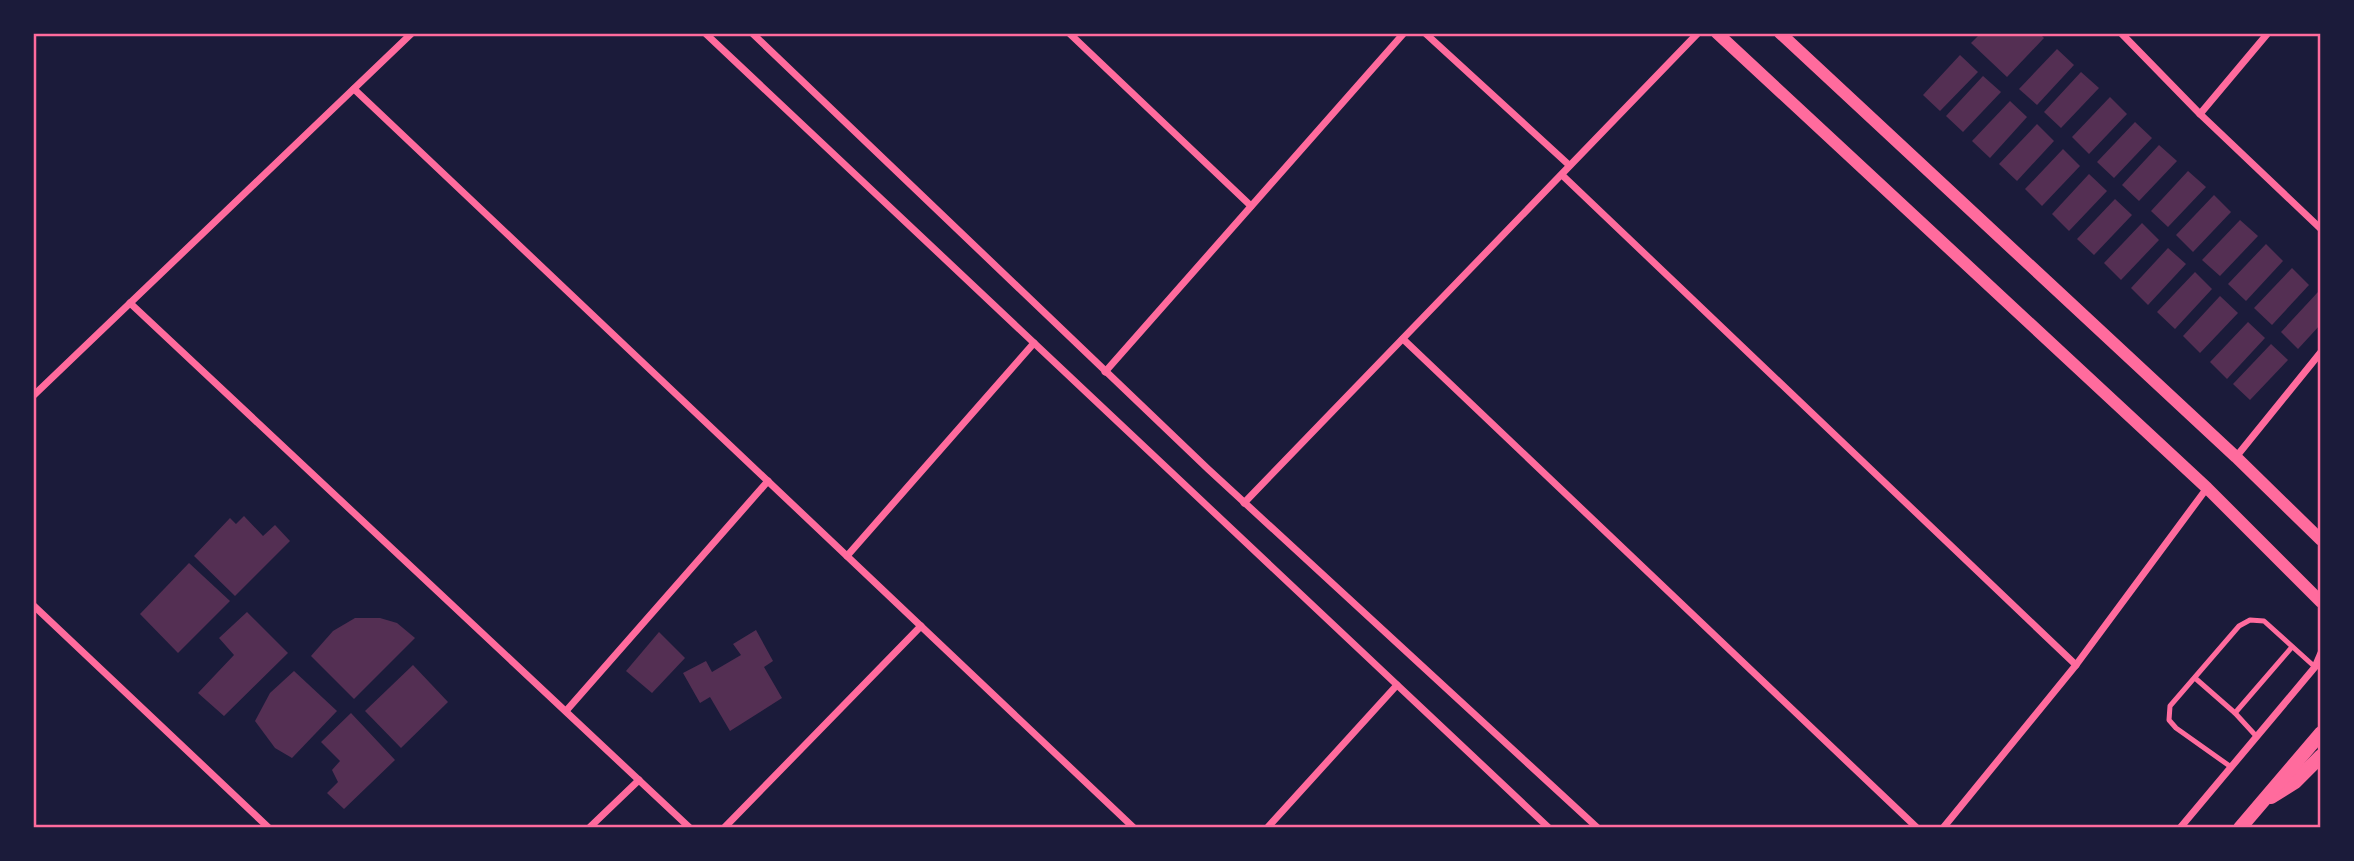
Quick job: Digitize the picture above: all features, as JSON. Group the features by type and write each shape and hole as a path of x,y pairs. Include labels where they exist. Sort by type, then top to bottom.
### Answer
{"main road":[{"path":"2239,828 2321,733"},
{"path":"2259,805 2295,782 2321,756"}],"street":[{"path":"33,396 412,33"},
{"path":"705,33 1549,828"},
{"path":"752,33 1244,503 1598,828"},
{"path":"1069,33 1251,206"},
{"path":"1105,372 1404,33"},
{"path":"1425,33 1569,165"},
{"path":"1244,503 1698,33"},
{"path":"1717,33 2207,488 2321,602"},
{"path":"1780,33 2236,457 2321,540"},
{"path":"2121,33 2200,114 2321,229"},
{"path":"2200,114 2268,33"},
{"path":"354,89 1134,828"},
{"path":"1562,175 2076,665"},
{"path":"130,303 691,828"},
{"path":"1403,339 1917,828"},
{"path":"847,556 1034,343"},
{"path":"2236,457 2321,352"},
{"path":"565,710 768,481"},
{"path":"1943,828 2076,665 2207,488"},
{"path":"33,605 269,828"},
{"path":"724,828 921,626"},
{"path":"2180,828 2315,667 2321,653"},
{"path":"1267,828 1397,685"},
{"path":"589,828 639,780"}],"lane":[{"path":"2231,766 2176,728 2169,720 2170,706 2239,626 2250,620 2264,621 2315,667"},
{"path":"2235,713 2292,647"},
{"path":"2195,678 2235,713 2257,737"}],"building":[{"path":"1981,33 2039,33 2044,38 2007,77 1971,43"},
{"path":"2057,49 2074,65 2037,105 2019,89"},
{"path":"1960,55 1978,72 1940,111 1923,95"},
{"path":"2081,72 2099,88 2061,128 2044,112"},
{"path":"1983,76 2001,92 1963,132 1946,116"},
{"path":"2110,97 2127,114 2089,154 2072,137"},
{"path":"2010,101 2027,117 1990,158 1972,141"},
{"path":"2135,122 2152,138 2114,178 2097,162"},
{"path":"2037,124 2054,141 2017,181 1999,164"},
{"path":"2159,145 2177,161 2139,201 2122,185"},
{"path":"2063,149 2080,166 2042,206 2025,189"},
{"path":"2188,171 2206,187 2168,227 2151,211"},
{"path":"2089,174 2107,191 2069,231 2052,214"},
{"path":"2214,195 2231,212 2193,252 2176,235"},
{"path":"2115,199 2132,215 2094,255 2077,239"},
{"path":"2240,220 2258,236 2220,276 2202,260"},
{"path":"2142,223 2159,240 2121,280 2104,263"},
{"path":"2266,244 2283,261 2246,301 2228,284"},
{"path":"2168,248 2186,264 2148,305 2131,288"},
{"path":"2292,268 2309,285 2272,325 2254,308"},
{"path":"2195,272 2212,289 2175,329 2157,312"},
{"path":"2318,292 2321,294 2321,324 2298,349 2281,332"},
{"path":"2220,296 2238,313 2200,353 2183,336"},
{"path":"2248,322 2265,338 2227,379 2210,362"},
{"path":"2271,344 2288,360 2250,400 2233,384"},
{"path":"244,516 263,536 275,525 290,541 235,596 194,556 230,518 236,524"},
{"path":"189,563 230,601 178,653 140,614"},
{"path":"247,612 288,653 224,716 198,693 234,655 219,638"},
{"path":"355,618 380,618 397,623 415,638 354,699 311,656 333,631"},
{"path":"756,630 773,661 764,667 782,698 730,731 710,697 700,703 683,673 706,661 712,672 741,655 733,644"},
{"path":"659,632 685,658 652,693 626,671"},
{"path":"413,665 448,702 401,748 365,711"},
{"path":"294,671 337,711 292,758 275,748 255,721 270,693"},
{"path":"351,713 395,760 344,809 327,793 338,782 332,770 340,761 321,742"}]}
